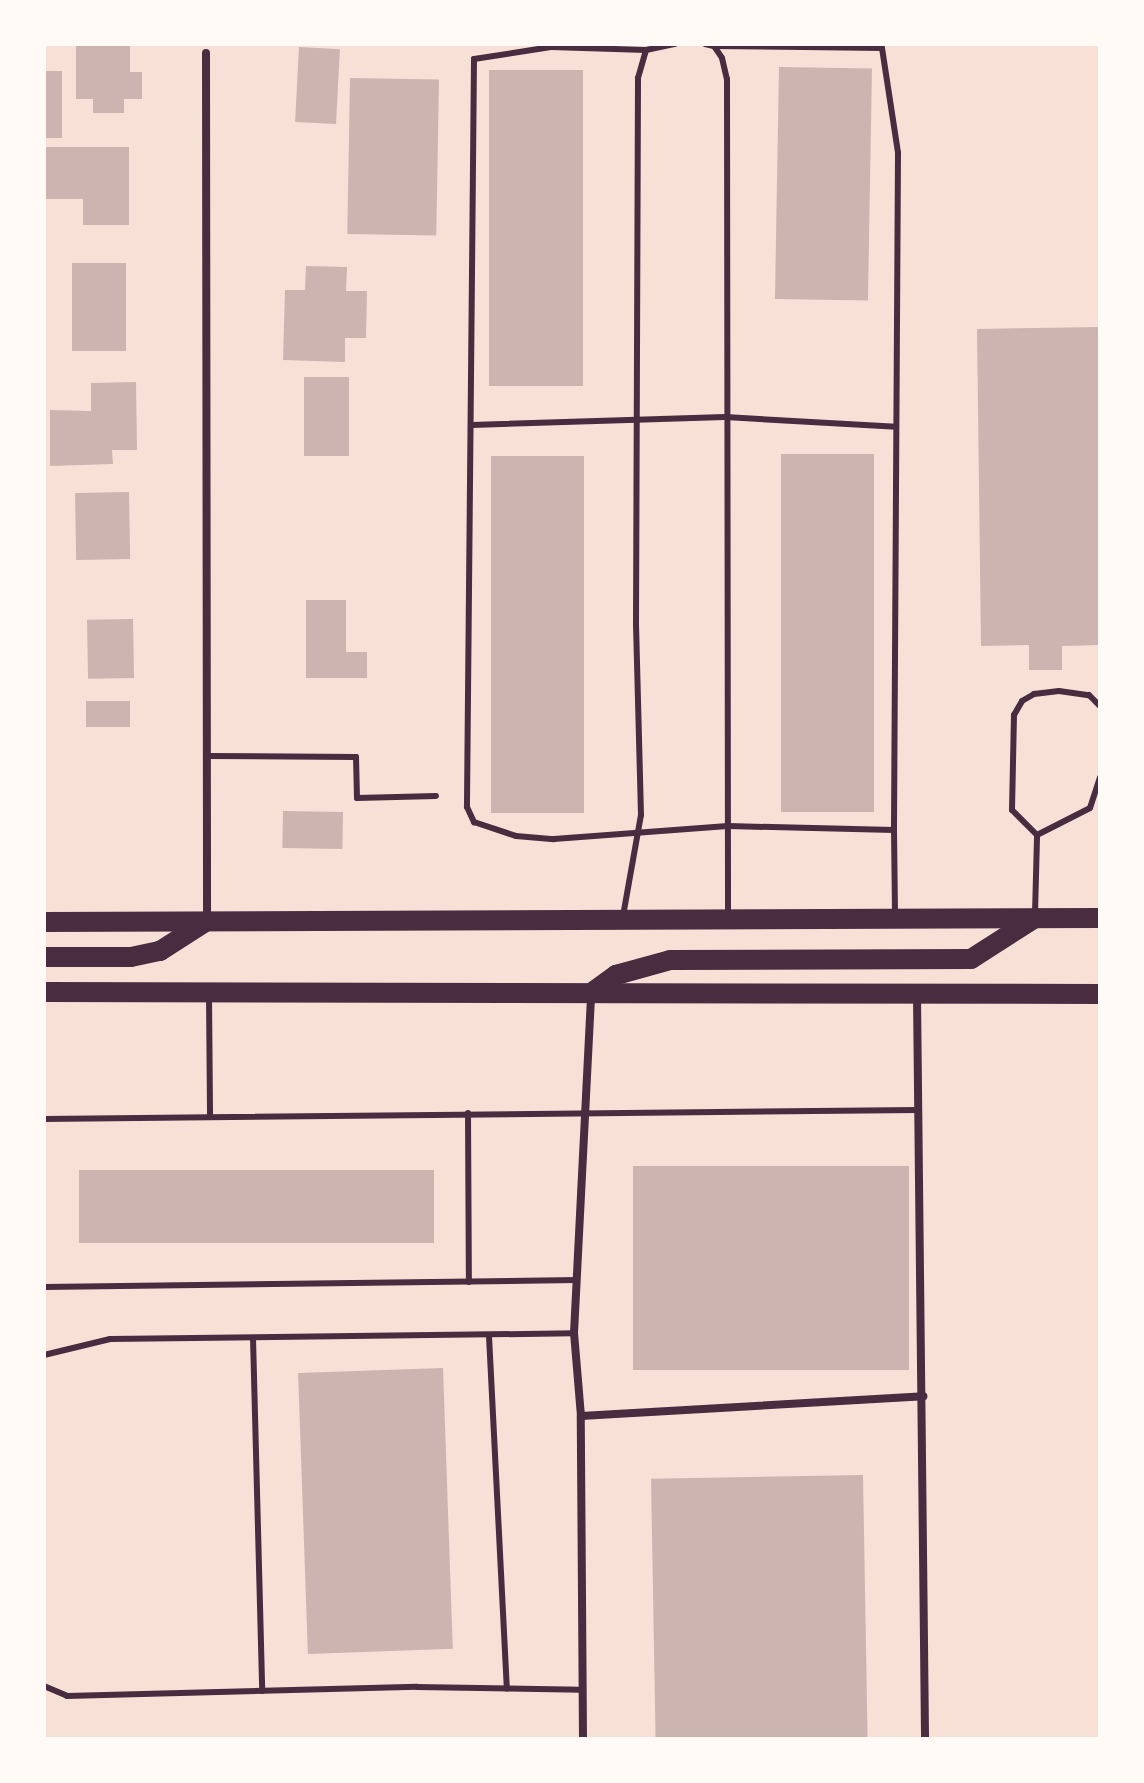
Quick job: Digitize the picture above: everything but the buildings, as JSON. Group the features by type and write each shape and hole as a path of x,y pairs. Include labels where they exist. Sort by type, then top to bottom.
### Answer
{"main road":[{"path":"591,993 616,975 670,960 971,959 1035,918"},
{"path":"44,922 1100,918"},
{"path":"44,957 131,957 160,951 207,921"},
{"path":"44,992 1100,994"}],"street":[{"path":"206,53 207,921"},
{"path":"917,992 925,1739"},
{"path":"583,1739 581,1416 574,1333 591,993"},
{"path":"581,1416 923,1396"}],"lane":[{"path":"675,44 646,50 551,47 474,59 467,807 474,822 516,836 638,834 728,826 894,830"},
{"path":"705,44 882,48 897,123 895,918"},
{"path":"714,46 727,79 725,417 728,919"},
{"path":"622,919 638,834 638,78 646,50"},
{"path":"472,425 725,417 896,427"},
{"path":"1035,918 1037,835 1012,810 1014,715 1022,701 1034,694 1059,691 1089,695 1100,706"},
{"path":"206,756 356,757 357,798 436,796"},
{"path":"1037,835 1090,808 1100,778"},
{"path":"209,992 210,1117"},
{"path":"44,1119 586,1111 918,1110"},
{"path":"468,1113 469,1282"},
{"path":"44,1287 577,1280"},
{"path":"44,1355 110,1339 574,1333"},
{"path":"489,1336 507,1689"},
{"path":"253,1338 262,1691"},
{"path":"44,1686 67,1696 262,1691 581,1690"}]}
